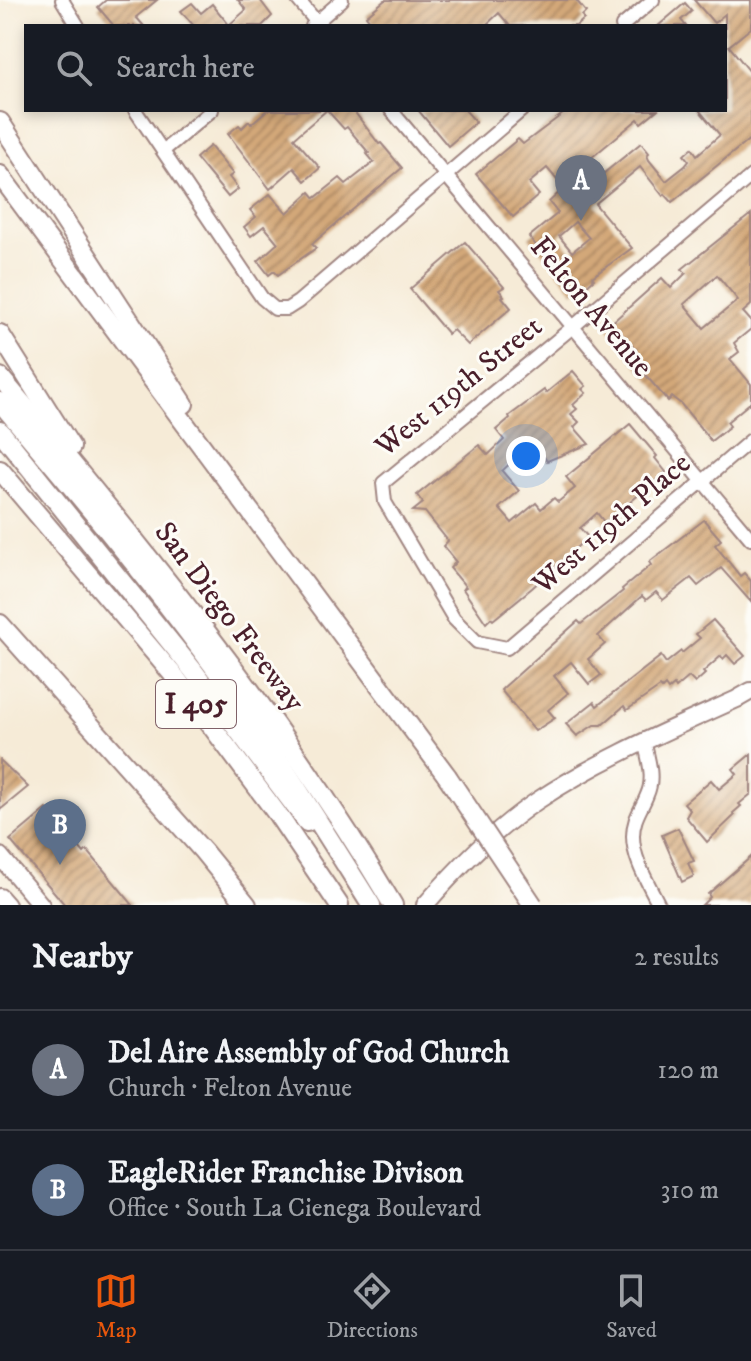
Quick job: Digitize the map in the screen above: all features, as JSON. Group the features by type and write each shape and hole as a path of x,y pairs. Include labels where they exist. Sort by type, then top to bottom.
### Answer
{"highway":[{"path":"0,122 260,521"},
{"path":"0,175 447,776 533,905"},
{"path":"0,334 106,504"},
{"name":"San Diego Freeway","path":"0,377 209,633 272,719 389,898"},
{"path":"0,402 214,667 293,780 371,905"},
{"path":"0,431 192,669 321,841 360,905"},
{"name":"I 405","path":"0,470 175,677 278,815 339,905"},
{"path":"0,489 37,515"},
{"path":"0,624 203,851 247,905"},
{"path":"0,632 28,655"}],"main road":[{"path":"425,905 468,859 534,803 596,765 751,691"},
{"path":"0,856 41,905"},
{"path":"0,897 7,905"}],"street":[{"path":"62,0 77,24"},
{"path":"298,0 315,24"},
{"path":"317,24 342,0"},
{"path":"624,24 653,0"},
{"path":"136,112 262,298 275,309 287,309 298,302 520,112"},
{"path":"163,151 210,112"},
{"name":"Felton Avenue","path":"393,112 751,539"},
{"name":"West 119th Street","path":"507,648 477,642 454,619 385,502 383,483 751,176"},
{"name":"West 119th Place","path":"507,648 751,440"},
{"path":"644,741 651,769 650,785 639,809 633,839 636,855 659,905"}],"building":[{"path":"106,0 157,0 136,17 142,24 112,24 98,7"},
{"path":"238,0 260,0 272,16 264,24 230,24 246,10"},
{"path":"385,0 576,0 586,12 578,24 508,24 499,13 487,24 400,24 398,21 394,24 372,24 366,16"},
{"path":"694,0 751,0 751,28 729,46 751,73 751,138 672,202 665,194 663,196 640,167 595,204 632,248 592,277 594,279 584,288 582,286 574,292 529,237 558,213 549,202 564,188 547,168 529,183 539,195 513,217 476,174 518,139 523,144 565,112 655,112 641,123 638,119 585,163 598,178 641,143 649,153 649,160 666,181 689,161 684,155 692,148 697,155 720,135 701,112 727,112 725,14 714,23","holes":["575,222 589,238 572,252 559,236"]},
{"path":"192,3 201,13 212,4 228,24 192,24 181,11"},
{"path":"685,3 692,11 681,20 684,24 660,24"},
{"path":"265,112 325,112 294,138 320,168 305,181 294,168 270,189 228,134 239,125 242,128 249,121 251,124"},
{"path":"329,112 355,112 402,168 312,244 316,248 278,275 274,271 269,275 258,261 278,243 264,226 251,236 244,227 256,217 250,210 270,194 287,213 310,192 315,198 340,178 346,184 374,162 347,127 344,129"},
{"path":"420,112 467,112 476,122 448,146"},
{"path":"210,146 233,174 229,177 238,189 228,197 196,158"},
{"path":"751,214 751,305 743,312 751,321 751,329 734,343 739,352 730,359 751,384 751,402 727,422 730,426 711,441 681,404 672,397 668,401 629,356 636,350 622,334 615,340 607,327 662,278 671,288 686,273 682,269","holes":["717,275 738,300 704,328 684,304"]},
{"path":"465,242 504,287 499,290 511,308 468,345 453,330 448,334 410,289"},
{"path":"573,371 586,386 582,389 586,393 573,405 577,409 571,414 579,422 574,427 589,444 547,461 544,457 530,469 518,456 502,471 519,491 499,508 512,523 536,503 541,509 554,498 558,502 575,488 566,477 630,424 666,472 605,523 597,513 580,528 588,537 532,588 486,623 463,589 466,587 450,568 456,562 443,546 448,541 425,512 413,511 423,503 417,495 479,445 488,455 504,440 496,430 509,416 544,390 546,393"},
{"path":"704,520 721,540 715,545 740,576 744,573 751,581 751,602 721,568 698,586 691,578 663,600 656,592 646,600 642,596 598,636 605,644 588,659 601,675 589,684 571,662 554,676 568,693 548,710 555,718 535,731 501,690 578,621 581,624 623,591 651,565 649,562"},
{"path":"713,620 745,656 735,664 727,655 723,659 721,656 695,683 689,677 676,688 674,685 668,690 665,686 660,687 627,710 624,706 602,725 594,725 577,736 566,724 594,702 597,706 661,656 666,663 682,653 700,638 696,634"},
{"path":"751,754 751,794 707,842 686,817 690,810 684,803 711,780 719,789 737,774 733,769"},
{"path":"0,760 28,787 0,810"},
{"path":"47,809 84,853 87,850 133,905 65,905 10,840"},
{"path":"678,828 694,861 688,863 694,876 682,882 662,835"},
{"path":"751,857 751,905 702,905 710,897 708,894"}],"place":[{"name":"Del Aire Assembly of God Church","path":"581,221"},
{"name":"EagleRider Franchise Divison","path":"60,865"}]}
